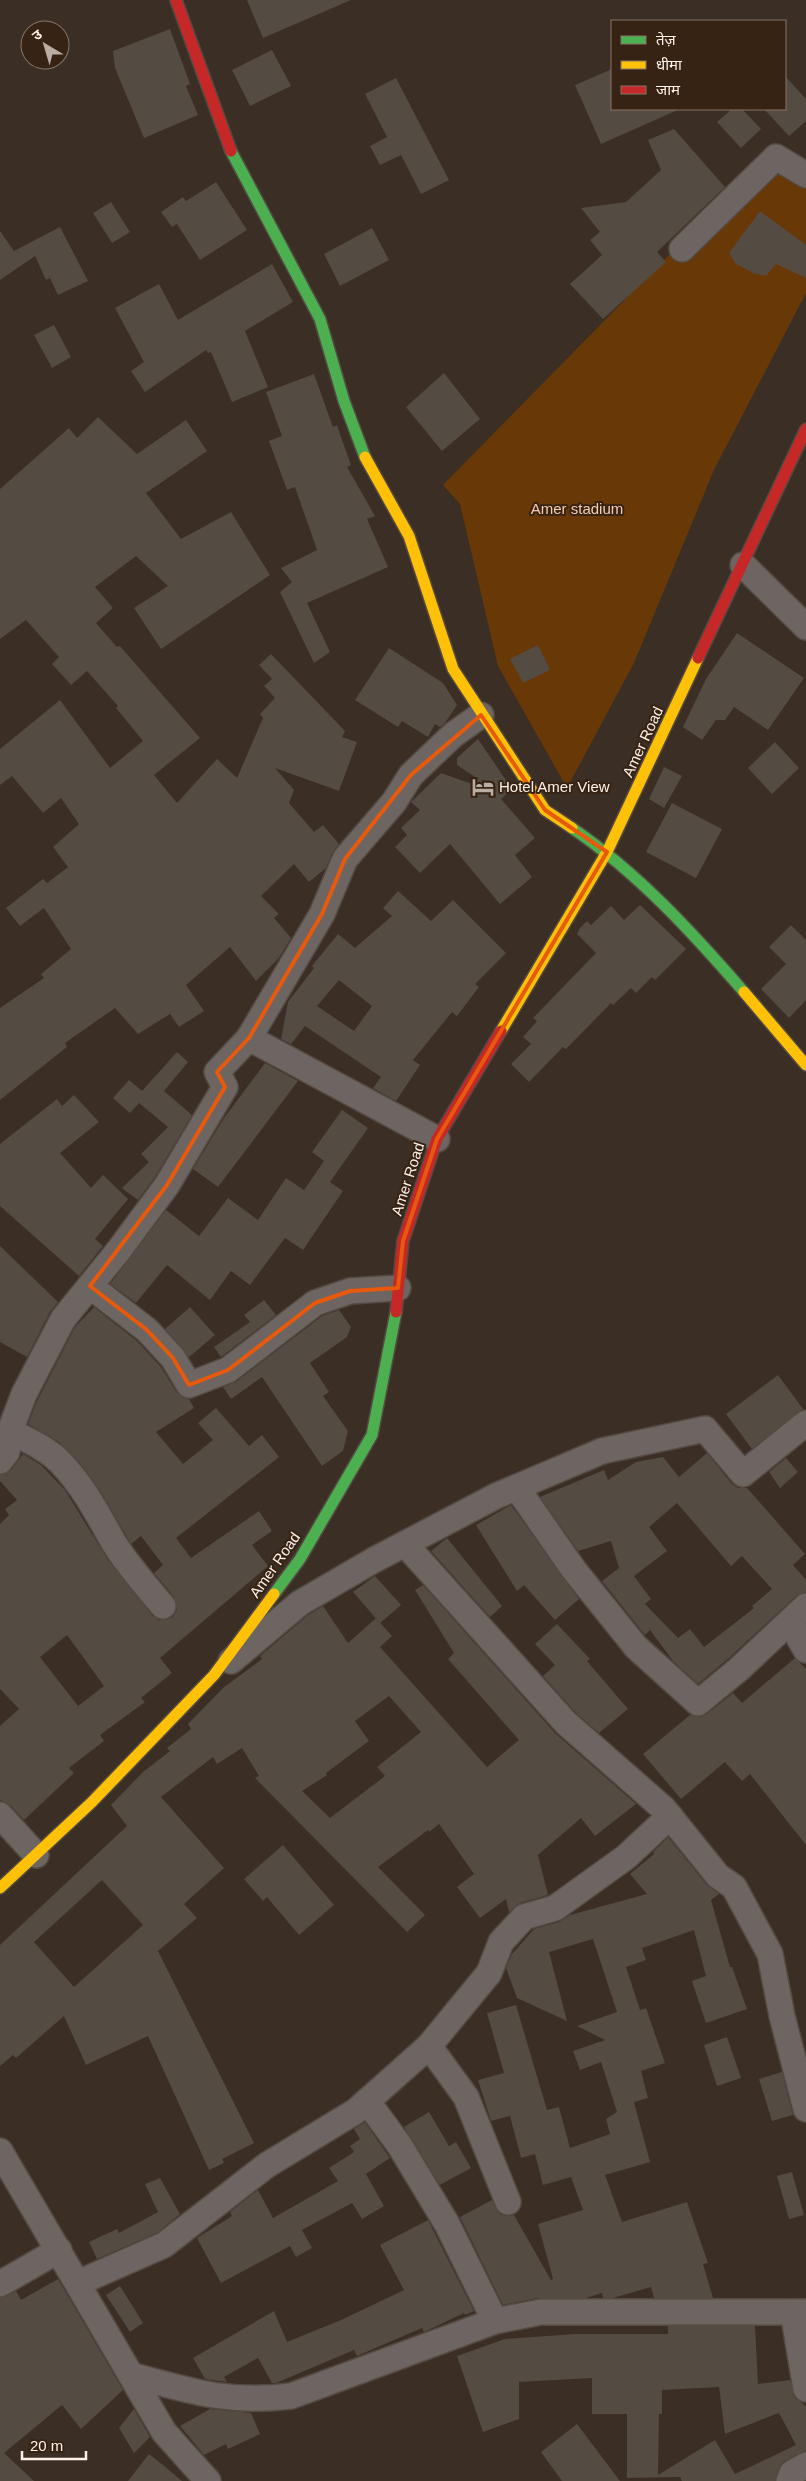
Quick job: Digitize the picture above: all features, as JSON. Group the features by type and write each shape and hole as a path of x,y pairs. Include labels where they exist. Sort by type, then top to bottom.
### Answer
{"main road":[{"path":"176,0 234,162 320,319 344,401 366,459 409,536 454,669 481,715 545,810 607,852 697,938 806,1065"},
{"name":"Amer Road","path":"0,1888 92,1802 214,1675 300,1559 372,1435 394,1328 403,1241 437,1140 607,852 806,429"}],"street":[{"path":"682,249 776,157 806,175"},
{"path":"743,565 806,627"},
{"path":"0,1461 7,1452 10,1431 24,1394 63,1319 166,1185 225,1087 217,1072 249,1038 322,914 345,859 394,802 411,775 453,735 481,715"},
{"path":"249,1038 437,1140"},
{"path":"90,1286 147,1330 173,1358 189,1385 228,1370 315,1303 350,1291 398,1288"},
{"path":"214,1675 300,1604 405,1544 496,1496 602,1451 704,1429 743,1474 806,1423"},
{"path":"10,1431 31,1442 60,1462 89,1498 115,1544 136,1574 164,1606"},
{"path":"517,1488 574,1570 636,1647 698,1703 739,1669 798,1614"},
{"path":"405,1544 566,1723 626,1773 670,1816 718,1876 734,1887 770,1954 782,2016 806,2108"},
{"path":"798,1614 806,1650"},
{"path":"0,1815 36,1855"},
{"path":"78,2283 164,2245 267,2165 356,2111 429,2046 489,1974 501,1942 524,1917 555,1908 626,1857 670,1816"},
{"path":"429,2046 466,2097 508,2202"},
{"path":"367,2101 400,2146 447,2224 495,2321"},
{"path":"0,2152 164,2432 208,2481"},
{"path":"0,2284 59,2250"},
{"path":"131,2375 211,2396 260,2400 291,2396 495,2321 541,2312 800,2312 806,2389"},
{"path":"789,2481 792,2473 806,2465"}],"highlighted area":[{"path":"481,715 545,810 607,852 437,1139 403,1241 398,1288 350,1291 315,1303 228,1370 189,1385 173,1358 147,1330 90,1286 167,1185 225,1087 217,1072 249,1038 322,914 345,859 411,775"}],"green space":[{"name":"Amer stadium","path":"776,146 806,164 806,293 714,470 634,663 567,788 498,666 460,504 443,485"}],"building":[{"path":"247,0 351,0 263,38"},
{"path":"170,29 190,84 186,86 198,115 144,138 115,68 113,51"},
{"path":"272,50 291,86 250,106 232,70"},
{"path":"611,69 611,110 678,110 601,144 575,85"},
{"path":"786,77 806,99 806,121 789,136 765,110 786,110"},
{"path":"396,78 449,180 421,194 401,155 380,165 370,146 387,137 365,94"},
{"path":"731,110 743,110 761,129 741,148 717,122"},
{"path":"674,129 725,187 657,252 666,262 603,319 570,284 602,255 590,240 600,232 581,208 626,202 661,170 648,140"},
{"path":"216,182 247,230 200,260 177,224 172,227 161,212 183,197 186,201"},
{"path":"111,202 130,232 112,243 93,213"},
{"path":"760,211 806,245 806,278 776,264 766,276 753,273 736,264 729,253"},
{"path":"60,227 88,281 58,295 50,278 46,280 35,256 0,280 0,231 14,251"},
{"path":"372,228 389,260 340,286 324,254"},
{"path":"272,264 293,302 245,331 268,387 232,402 211,352 208,353 206,350 145,392 131,371 144,362 115,308 159,284 178,320"},
{"path":"54,325 71,357 52,368 34,335"},
{"path":"444,373 480,419 442,451 406,407"},
{"path":"314,374 333,427 337,425 351,465 347,467 375,516 367,519 388,567 307,603 330,652 314,663 280,592 292,582 281,568 317,550 295,487 287,490 269,441 282,436 266,392"},
{"path":"98,417 137,454 186,420 207,451 146,493 181,539 231,512 270,575 161,649 134,608 168,586 136,556 95,587 113,608 96,623 117,647 120,646 200,738 154,775 177,803 217,759 237,778 263,718 260,714 275,698 264,686 272,679 259,665 271,654 345,731 342,737 357,742 339,791 275,768 294,790 289,803 314,832 323,825 339,844 332,853 326,868 309,882 294,864 261,896 279,914 274,918 291,938 279,958 256,981 230,947 186,985 204,1011 179,1027 170,1014 138,1034 115,1008 65,1043 67,1047 0,1100 0,1008 44,978 41,974 71,949 44,908 20,926 6,908 43,879 47,883 68,867 53,847 79,824 61,798 43,813 12,776 0,785 0,749 60,700 110,768 143,741 116,708 118,706 87,671 71,685 52,664 59,657 26,620 0,639 0,489 69,428 77,438"},
{"path":"737,633 804,678 768,730 734,707 725,720 716,720 702,740 683,727 706,679"},
{"path":"538,645 550,670 523,683 510,659"},
{"path":"389,648 443,683 457,705 445,723 440,727 435,724 428,737 402,721 398,727 355,700"},
{"path":"478,739 512,789 501,799 535,838 515,855 532,877 500,904 450,844 420,873 395,847 407,835 401,828 420,810 411,802 441,773 475,785 478,779 457,765 457,758"},
{"path":"775,742 799,768 772,794 748,768"},
{"path":"664,767 682,776 664,808 649,799"},
{"path":"672,803 722,829 696,878 646,852"},
{"path":"398,891 431,921 453,900 506,953 475,984 479,987 457,1016 452,1012 413,1060 420,1065 396,1101 373,1088 381,1077 305,1026 291,1044 281,1039 288,1002 314,968 312,966 338,934 355,948 392,916 383,908","holes":["339,980 372,1006 354,1031 317,1006"]},
{"path":"640,905 686,949 655,980 652,977 636,993 631,988 613,1005 611,1003 566,1049 563,1047 529,1082 511,1064 531,1044 523,1037 537,1021 533,1018 596,953 577,934 580,928 587,921 591,925 611,906 624,920"},
{"path":"791,925 806,940 806,1000 789,1018 761,989 786,964 769,947"},
{"path":"177,1052 188,1062 164,1091 192,1115 155,1177 138,1200 122,1188 149,1162 141,1154 168,1127 139,1103 130,1113 113,1098 129,1080 142,1091"},
{"path":"265,1063 298,1081 218,1187 193,1169 224,1118"},
{"path":"74,1095 99,1122 60,1153 91,1188 103,1175 128,1199 95,1239 103,1246 79,1276 0,1206 0,1144 57,1099 62,1106"},
{"path":"342,1110 368,1128 330,1182 343,1191 303,1250 285,1238 250,1285 231,1271 210,1300 167,1265 136,1303 110,1284 166,1210 199,1236 228,1198 258,1220 286,1178 304,1190 324,1161 312,1152"},
{"path":"0,1246 58,1302 50,1312 27,1357 0,1342"},
{"path":"264,1300 276,1315 221,1357 214,1347 250,1322 244,1315"},
{"path":"94,1307 137,1341 161,1367 177,1393 189,1399 194,1408 156,1432 183,1464 213,1440 198,1423 216,1408 249,1446 262,1435 279,1457 176,1538 191,1558 259,1511 272,1531 252,1545 268,1566 160,1658 172,1673 141,1698 145,1702 100,1735 104,1741 69,1768 74,1773 24,1820 10,1805 0,1800 0,1726 19,1709 0,1689 0,1524 9,1515 5,1509 17,1500 0,1481 0,1475 11,1470 23,1454 41,1465 65,1490 108,1560 152,1615 159,1620 166,1620 173,1617 177,1610 174,1597 154,1573 163,1565 141,1536 131,1544 102,1494 80,1463 59,1442 28,1424 36,1403 75,1327","holes":["67,1635 104,1686 78,1706 40,1657"]},
{"path":"190,1307 215,1335 189,1357 165,1329"},
{"path":"339,1310 351,1327 347,1337 310,1363 329,1392 323,1396 348,1431 343,1451 322,1466 262,1377 231,1399 223,1387 237,1381 322,1316"},
{"path":"778,1375 803,1409 752,1449 726,1414"},
{"path":"707,1453 732,1484 738,1488 747,1488 805,1554 793,1565 806,1580 806,1592 796,1596 698,1684 673,1661 650,1630 645,1635 602,1581 619,1568 611,1541 578,1551 540,1497 604,1470 608,1480 636,1462 663,1457 679,1477","holes":["677,1503 731,1566 742,1556 772,1589 752,1606 754,1608 704,1647 690,1629 678,1638 645,1604 651,1599 634,1576 667,1551 649,1527"]},
{"path":"786,1458 798,1472 780,1488 769,1472"},
{"path":"511,1505 579,1599 555,1620 524,1585 517,1591 476,1525"},
{"path":"447,1538 502,1606 490,1617 431,1551"},
{"path":"375,1576 401,1605 380,1623 353,1592"},
{"path":"423,1585 555,1733 636,1804 595,1836 581,1818 538,1855 548,1895 520,1903 509,1912 506,1899 480,1918 457,1887 474,1874 439,1824 429,1832 428,1830 378,1867 425,1915 407,1932 255,1778 259,1776 242,1748 217,1764 213,1757 161,1797 224,1868 184,1904 197,1918 158,1951 254,2143 222,2159 224,2163 209,2170 148,2036 86,2065 64,2016 16,2058 13,2055 0,2066 0,1945 127,1826 111,1805 143,1772 170,1751 167,1748 191,1729 188,1724 223,1688 262,1659 260,1656 308,1615 323,1606 348,1643 376,1618 392,1636 380,1647 487,1767 519,1740 448,1659 454,1653 415,1590","holes":["389,1696 421,1732 377,1767 385,1776 330,1818 302,1791 327,1775 326,1773 369,1741 355,1721","102,1880 143,1925 74,1987 34,1942"]},
{"path":"557,1624 590,1659 587,1661 628,1709 599,1733 576,1713 543,1676 555,1665 535,1644"},
{"path":"795,1658 806,1669 806,1845 750,1774 742,1781 725,1762 681,1799 643,1754 690,1715 701,1717 707,1714 733,1693 742,1703"},
{"path":"668,1837 707,1885 719,1894 711,1900 730,1967 732,1967 747,2009 706,2023 692,1981 706,1976 694,1930 642,1948 646,1960 626,1967 640,2010 646,2008 665,2063 641,2071 648,2098 634,2102 650,2162 605,2175 622,2222 687,2202 708,2263 703,2264 713,2298 654,2298 651,2287 613,2298 603,2298 602,2293 586,2298 538,2298 503,2305 460,2217 492,2200 500,2214 506,2216 514,2215 551,2280 553,2279 538,2224 583,2210 571,2177 543,2185 535,2154 521,2158 510,2116 491,2121 478,2080 504,2073 487,2013 516,2005 547,2110 559,2107 570,2148 610,2134 606,2119 617,2112 601,2062 580,2070 573,2051 605,2040 577,2026 617,2012 593,1939 549,1952 567,2021 517,1998 506,1968 512,1954 534,1929 559,1922 570,1915 647,1894 630,1874 654,1854 653,1852"},
{"path":"283,1845 334,1905 299,1935 267,1897 263,1901 244,1879"},
{"path":"727,2037 741,2078 717,2086 704,2045"},
{"path":"782,2072 793,2115 772,2121 759,2079"},
{"path":"429,2112 449,2146 456,2142 471,2168 440,2185 404,2127"},
{"path":"365,2122 390,2158 366,2174 384,2206 362,2219 352,2203 302,2230 312,2248 296,2257 290,2246 221,2283 197,2238 232,2216 230,2212 258,2190 273,2218 338,2181 329,2168 354,2152 350,2146 360,2139 354,2129"},
{"path":"792,2172 804,2215 789,2219 777,2176"},
{"path":"160,2178 180,2214 157,2233 97,2259 89,2242 117,2229 119,2233 158,2212 145,2184"},
{"path":"428,2220 474,2311 465,2315 464,2313 424,2332 422,2328 357,2356 354,2350 276,2383 272,2383 258,2358 224,2377 227,2382 205,2379 193,2358 274,2311 287,2342 341,2320 404,2290 380,2245"},
{"path":"58,2279 123,2390 81,2429 62,2405 4,2453 34,2481 0,2481 0,2298 16,2291 21,2300"},
{"path":"120,2286 143,2323 130,2332 106,2295"},
{"path":"668,2326 755,2326 758,2384 790,2380 795,2398 806,2406 806,2451 784,2461 779,2468 775,2481 682,2481 680,2477 627,2478 627,2414 592,2414 592,2378 519,2382 519,2419 483,2432 457,2356 505,2339 575,2334 668,2334","holes":["719,2387 725,2434 779,2413 796,2445 735,2474 715,2440 658,2475 659,2414 662,2414 662,2390"]},
{"path":"134,2409 150,2437 134,2453 119,2428"},
{"path":"210,2409 251,2413 260,2434 228,2449 226,2444 204,2455 180,2426"},
{"path":"577,2424 620,2481 562,2481 541,2452"},
{"path":"149,2454 163,2465 182,2481 128,2481"}],"traffic: fast":[{"path":"231,151 320,319 344,401 365,457"},
{"path":"572,828 619,864 663,904 744,992"},
{"path":"274,1594 300,1559 372,1435 396,1312"}],"traffic: slow":[{"path":"365,457 409,536 453,669 545,810 572,828"},
{"path":"501,1031 607,852 698,658"},
{"path":"744,992 806,1065"},
{"path":"0,1888 92,1802 214,1675 274,1594"}],"traffic: jam":[{"path":"176,0 231,151"},
{"path":"698,658 806,429"},
{"path":"396,1312 403,1241 437,1139 501,1031"}],"place":[{"name":"Hotel Amer View","path":"483,787"}]}
